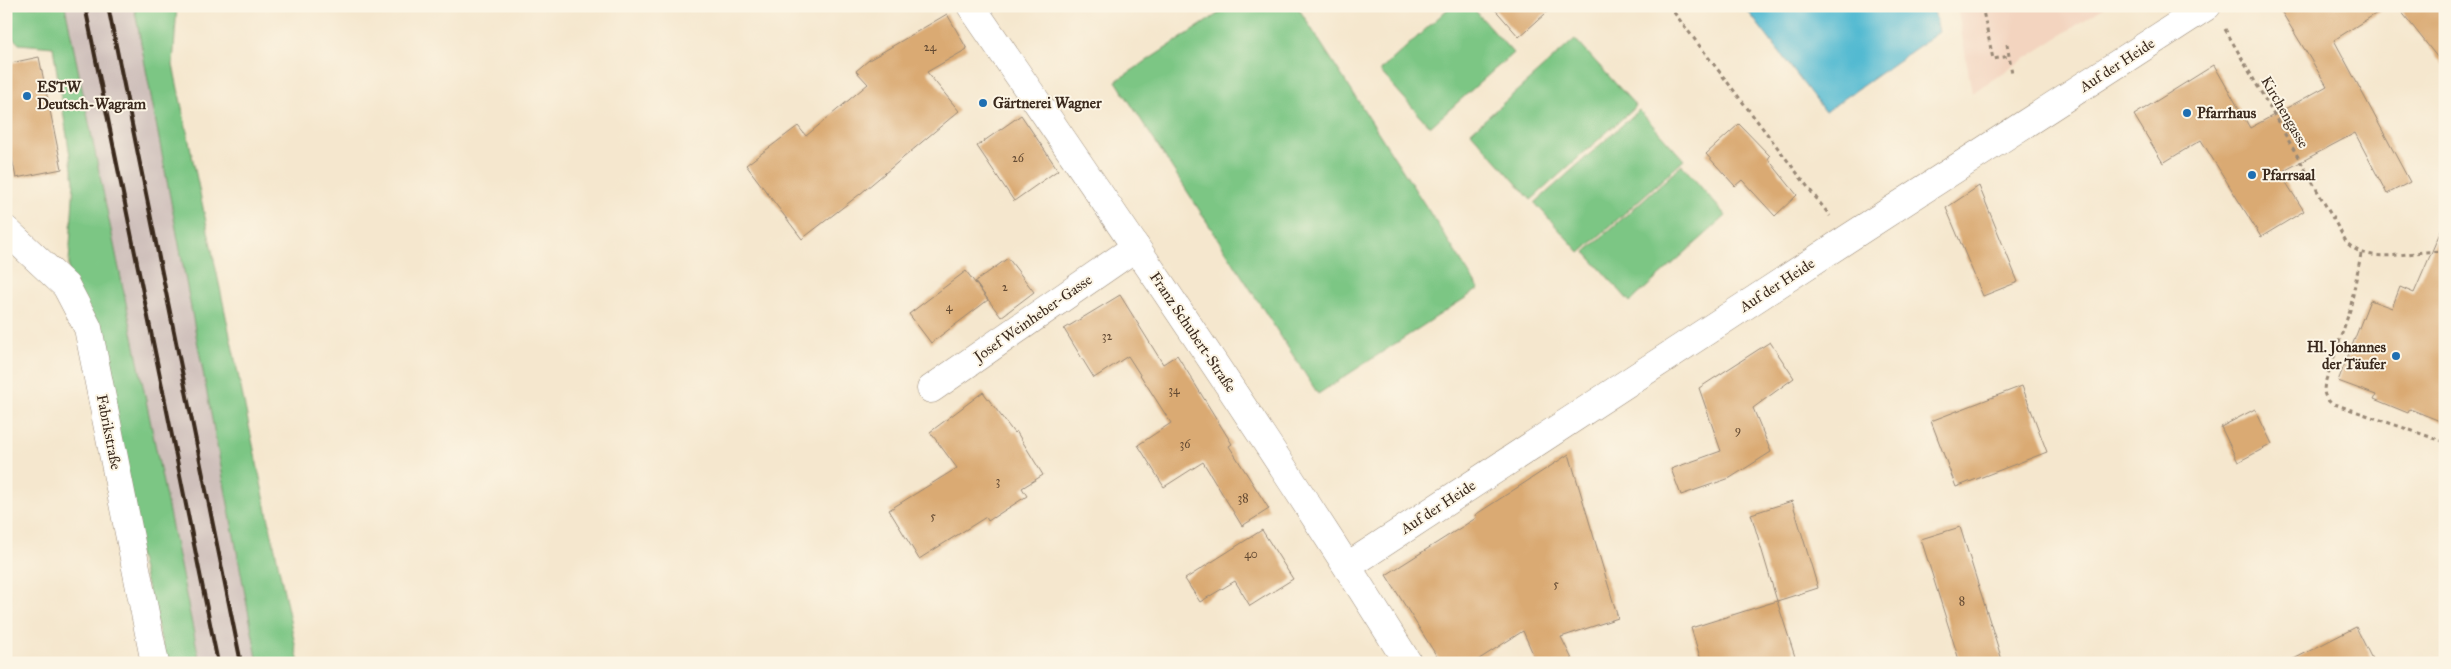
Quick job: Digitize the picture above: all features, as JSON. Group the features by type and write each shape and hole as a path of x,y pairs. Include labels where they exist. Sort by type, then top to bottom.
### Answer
{"street":[{"name":"Franz Schubert-Straße","path":"972,6 1136,247 1348,566 1408,663"},
{"name":"Auf der Heide","path":"1348,566 1847,239 2215,14"},
{"name":"Fabrikstraße","path":"6,230 66,286 88,328 155,663"},
{"name":"Josef Weinheber-Gasse","path":"931,389 1136,247"}],"path":[{"path":"1669,6 1847,239"},
{"path":"1982,6 1993,59 2009,56"},
{"name":"Kirchengasse","path":"2215,14 2348,243 2361,254"},
{"path":"2007,44 2012,74"},
{"path":"2445,252 2379,256 2361,254 2350,310 2323,392 2326,399 2331,403 2445,442"}],"shaded area":[{"path":"65,6 134,6 258,663 200,663"},
{"path":"1957,6 2106,6 1972,93"}],"green space":[{"path":"6,6 65,6 200,663 167,663 68,279 74,181 53,47 19,44 6,31"},
{"path":"134,6 177,6 173,65 299,663 258,663"},
{"path":"1230,6 1297,6 1479,289 1318,394 1116,81"},
{"path":"1451,6 1471,6 1513,53 1430,127 1380,71"},
{"path":"1575,39 1636,106 1531,200 1471,132"},
{"path":"1639,110 1684,160 1580,253 1535,203"},
{"path":"1682,165 1726,216 1630,302 1585,252"}],"water":[{"path":"1744,6 1933,6 1939,32 1825,112"}],"building":[{"path":"1492,6 1554,6 1519,37"},
{"path":"2278,6 2388,6 2334,40 2410,182 2387,194 2355,133 2280,173 2304,211 2261,237 2201,140 2163,163 2134,115 2214,65 2250,128 2327,86"},
{"path":"2397,6 2445,6 2445,67"},
{"path":"947,14 967,49 927,72 959,111 860,194 802,239 746,165 798,126 806,136 868,84 856,71 869,60"},
{"name":"ESTW Deutsch-Wagram","path":"39,57 62,169 16,178 6,128 6,64"},
{"path":"1021,115 1058,170 1014,201 977,146"},
{"path":"1739,124 1770,156 1768,159 1797,195 1775,216 1742,180 1735,186 1706,154"},
{"path":"1979,186 2018,282 1983,296 1946,208"},
{"name":"Hl. Johannes der Täufer","path":"2445,221 2445,423 2410,409 2408,413 2374,399 2376,395 2338,381 2370,300 2392,308 2400,287 2414,293"},
{"path":"1008,258 1034,292 1001,317 975,282"},
{"path":"966,271 988,300 931,343 909,314"},
{"path":"1120,295 1163,364 1177,355 1232,444 1229,446 1269,509 1242,526 1203,462 1164,487 1138,445 1171,423 1128,356 1094,378 1064,329"},
{"path":"1770,342 1794,378 1753,408 1771,452 1730,478 1681,495 1671,469 1721,451 1699,388"},
{"path":"2022,386 2047,452 1956,487 1931,421"},
{"path":"983,392 1014,433 1016,431 1043,475 1022,488 1027,496 988,521 986,517 919,559 889,510 957,468 930,432"},
{"path":"2255,409 2272,444 2238,462 2221,427"},
{"path":"1569,454 1618,618 1561,637 1574,663 1537,663 1523,631 1473,663 1441,663 1386,575 1476,518 1475,515"},
{"path":"1792,501 1818,588 1777,601 1751,514"},
{"path":"1960,527 2003,663 1960,663 1921,539"},
{"path":"1262,530 1293,579 1250,606 1235,581 1200,602 1185,579"},
{"path":"1777,601 1797,663 1702,663 1691,628"},
{"path":"2356,627 2374,663 2286,663"}],"railway":[{"path":"85,6 218,663"},
{"path":"108,6 241,663"}],"place":[{"name":"ESTW Deutsch-Wagram","path":"27,96"},
{"name":"Gärtnerei Wagner","path":"983,103"},
{"name":"Pfarrhaus","path":"2187,113"},
{"name":"Pfarrsaal","path":"2252,175"},
{"name":"Hl. Johannes der Täufer","path":"2396,356"}]}
